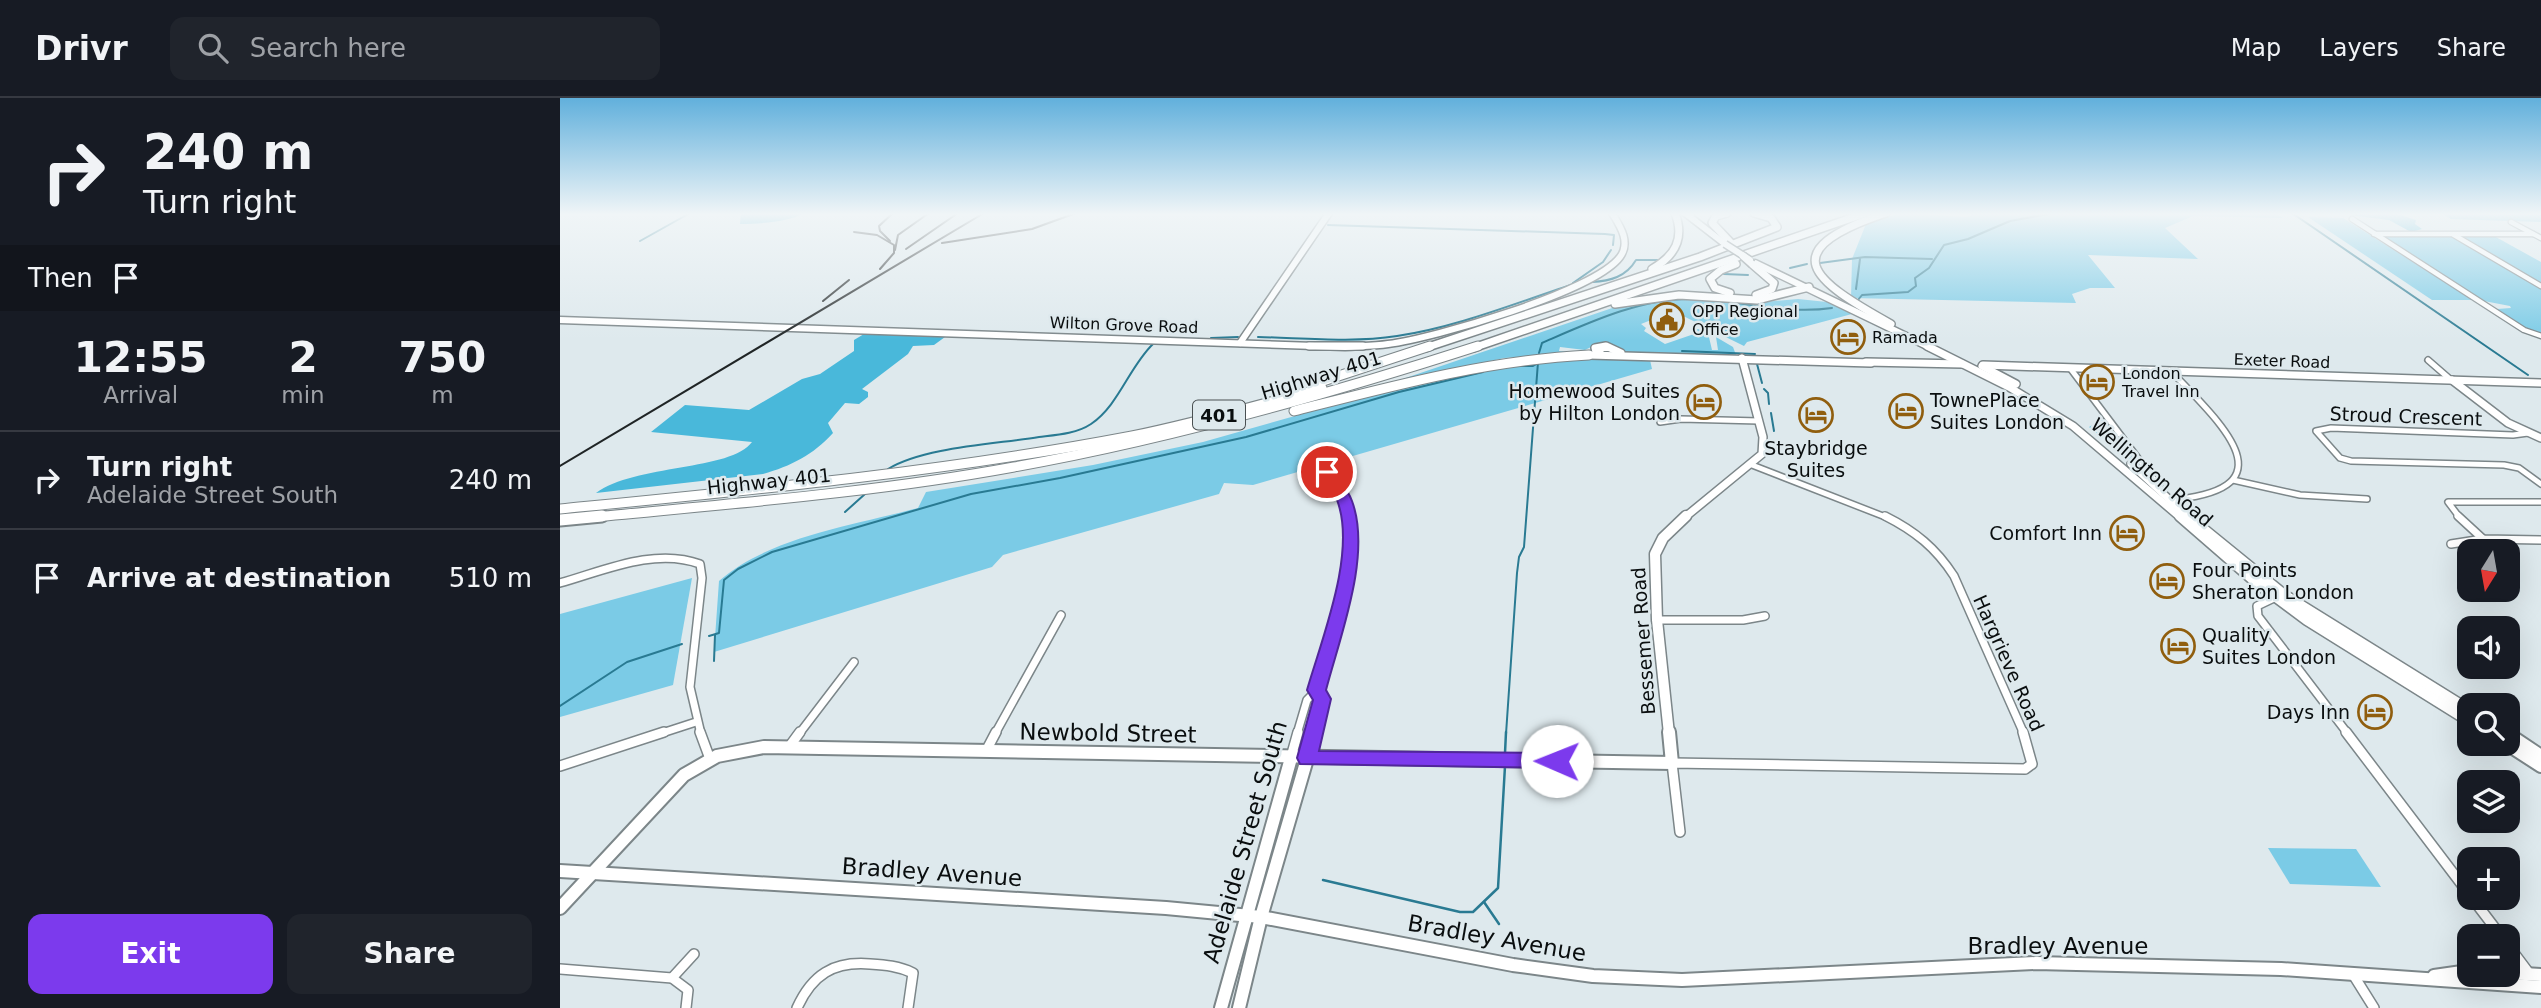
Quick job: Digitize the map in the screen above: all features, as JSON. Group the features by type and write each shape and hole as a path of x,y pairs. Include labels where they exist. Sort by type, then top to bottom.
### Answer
{"highway":[{"path":"1584,296 1644,272 1672,255"},
{"path":"1190,421 1309,386 1704,255"},
{"name":"Highway 401","path":"560,509 830,482 951,467 1087,444 1299,394 1415,359 1726,255"},
{"name":"Highway 401","path":"560,520 863,489 1079,455 1304,401 1741,255"},
{"path":"1743,256 1755,263 1771,278 1774,283 1772,289 1757,295 1739,295 1724,292 1711,285 1710,279 1721,270 1763,255"},
{"path":"1815,255 1814,264 1825,283 1891,324"},
{"path":"1525,329 1628,301 1661,296 1757,300 1806,288"},
{"path":"1079,455 1210,431 1489,363 1541,356 1589,355"}],"main road":[{"path":"1240,343 1300,255"},
{"name":"Wilton Grove Road","path":"560,320 1345,347 1388,344 1429,335 1561,294 1589,282 1621,255"},
{"name":"Wellington Road","path":"1744,255 1806,288 1977,366 2042,406 2117,460 2280,596 2457,713"},
{"name":"Wellington Road","path":"1806,288 1891,324 2030,393 2102,442 2165,500"},
{"name":"Exeter Road","path":"1607,355 1596,352 1595,348 1606,346 1621,353 1742,358 2541,383"},
{"name":"Exeter Road","path":"1589,355 1742,358"},
{"path":"1742,358 1765,446 1752,465"},
{"path":"2451,380 2508,423 2541,438"},
{"name":"Bessemer Road","path":"1672,763 1657,620 1654,566 1656,554 1663,538 1675,525 1752,465"},
{"name":"Wellington Road","path":"2280,596 2457,703"},
{"path":"2520,744 2539,760"},
{"name":"Newbold Street","path":"560,908 668,789 684,775 710,759 741,750 789,748 1672,763"},
{"path":"2520,750 2539,760"},
{"name":"Adelaide Street South","path":"1221,1008 1291,758"},
{"name":"Adelaide Street South","path":"1239,1008 1261,917 1307,758"},
{"name":"Bradley Avenue","path":"560,871 1112,904 1245,915 1513,965 1593,976 1682,980 2036,963 2281,969 2429,978 2454,982 2539,982"},
{"name":"Bradley Avenue","path":"2429,978 2457,973"},
{"path":"2520,976 2539,982"}],"street":[{"path":"2407,255 2524,330 2541,336"},
{"path":"2489,255 2541,286"},
{"path":"2428,360 2451,380"},
{"path":"2070,368 2165,500 2202,496 2222,488 2232,480 2239,468 2236,447 2171,371"},
{"path":"1660,422 1681,419 1759,421"},
{"name":"Stroud Crescent","path":"2528,433 2513,435 2331,428 2316,431 2340,458 2351,461 2504,465 2519,468 2541,484"},
{"name":"Hargrieve Road","path":"1672,763 2000,770 2025,769 2032,764 2028,744 1954,576 1935,548 1911,529 1886,516 1752,465"},
{"name":"Adelaide Street South","path":"1291,758 1307,699 1317,690 1351,562 1351,538 1345,501 1327,472"},
{"path":"2232,480 2300,495 2367,499"},
{"path":"2483,539 2451,509 2448,502 2541,502"},
{"path":"2520,540 2541,540"},
{"path":"2451,544 2457,542"},
{"path":"560,583 664,558 685,558 700,564 702,578 690,687 696,722 710,759"},
{"path":"2280,596 2256,606 2258,616 2457,878"},
{"path":"985,752 1061,615"},
{"path":"1657,620 1743,620 1765,616"},
{"path":"789,748 854,662"},
{"name":"Adelaide Street South","path":"1307,758 1322,699 1317,690"},
{"path":"560,766 696,722"},
{"path":"1672,763 1680,832"},
{"path":"672,978 694,954"},
{"path":"2520,959 2539,982"},
{"path":"797,1008 815,975 838,962 902,967 913,973 908,1008"},
{"path":"560,969 672,978 688,990 686,1008"},
{"path":"2353,974 2374,1008"}],"shaded area":[{"path":"1853,255 2088,255 2115,288 2090,288 2072,294 2076,303 1851,298"},
{"path":"2101,255 2194,255 2198,259"},
{"path":"2365,255 2402,255 2473,300 2432,300"},
{"path":"2411,255 2486,255 2541,288 2541,334 2526,329 2497,309 2511,308 2510,306 2484,301"},
{"path":"2494,255 2529,255 2541,262 2541,284"},
{"path":"1694,297 1752,303 1798,299 1827,302 1852,314 1747,342 1744,346 1669,309 1653,314 1656,318 1641,324 1646,328 1644,331 1665,344 1694,334 1691,331 1698,329 1708,333 1712,350 1718,350 1716,337 1733,347 1736,355 1622,352 1593,346 1585,350 1560,347 1559,351 1581,353 1504,358 1382,386 1624,304"},
{"path":"864,334 945,337 934,345 913,346 908,354 862,389 868,392 868,397 859,404 845,403 828,423 833,433 825,441 792,463 763,474 596,493 634,477 704,463 741,451 752,442 651,432 685,405 749,410 802,379 820,374 854,351 854,340"},
{"path":"1593,357 1650,360 1652,369 1253,485 1224,483 1219,494 1003,555 992,567 714,652 719,581 762,553 787,543 918,508 926,492 1093,465 1203,442 1373,394 1495,366"},
{"path":"2101,420 2107,422 2143,470 2089,427"},
{"path":"692,578 673,685 560,717 560,614"},
{"path":"2268,848 2356,849 2381,887 2290,884"}],"waterway":[{"path":"1573,283 1603,262 1607,255"},
{"path":"1858,300 1862,295 1908,292 1916,286 1915,278 1929,268 1937,255"},
{"path":"2354,255 2528,375"},
{"path":"1820,263 1865,257 1932,259"},
{"path":"1856,289 1860,259"},
{"path":"1592,282 1617,277 1636,260 1659,260"},
{"path":"1790,268 1807,264"},
{"path":"1724,274 1748,275"},
{"path":"1258,337 1345,340 1397,336 1465,320 1577,283"},
{"path":"1539,353 1542,343 1615,313 1673,300 1710,300 1797,310 1832,308"},
{"path":"1211,338 1238,337"},
{"path":"888,469 941,451 1059,435 1085,427 1109,407 1153,344"},
{"path":"1682,351 1755,354"},
{"path":"1506,734 1517,573 1519,557 1524,547 1538,363"},
{"path":"1520,366 1533,366 1538,363"},
{"path":"1757,364 1762,383"},
{"path":"709,636 719,633 724,580 738,569 772,552 971,494 1060,478 1246,437 1399,392 1483,372"},
{"path":"1764,389 1768,393 1769,404"},
{"path":"1771,413 1774,431"},
{"path":"845,512 865,494"},
{"path":"714,661 715,635"},
{"path":"560,706 627,662 682,644"},
{"path":"1505,753 1506,732"},
{"path":"1323,880 1460,912 1473,912 1498,888 1505,766"},
{"path":"1484,902 1499,924"}],"railway":[{"path":"880,269 892,255"},
{"path":"560,466 913,255"},
{"path":"823,301 849,280"}],"place":[{"name":"OPP Regional Office","path":"1667,320"},
{"name":"Ramada","path":"1848,337"},
{"name":"London Travel Inn","path":"2097,382"},
{"name":"Homewood Suites by Hilton London","path":"1704,402"},
{"name":"TownePlace Suites London","path":"1906,411"},
{"name":"Staybridge Suites","path":"1816,415"},
{"name":"Comfort Inn","path":"2127,533"},
{"name":"Four Points Sheraton London","path":"2167,581"},
{"name":"Quality Suites London","path":"2178,646"},
{"name":"Days Inn","path":"2375,712"}],"route":[{"path":"1327,472 1345,501 1351,538 1351,562 1317,690 1322,699 1307,758 1557,761"}]}
